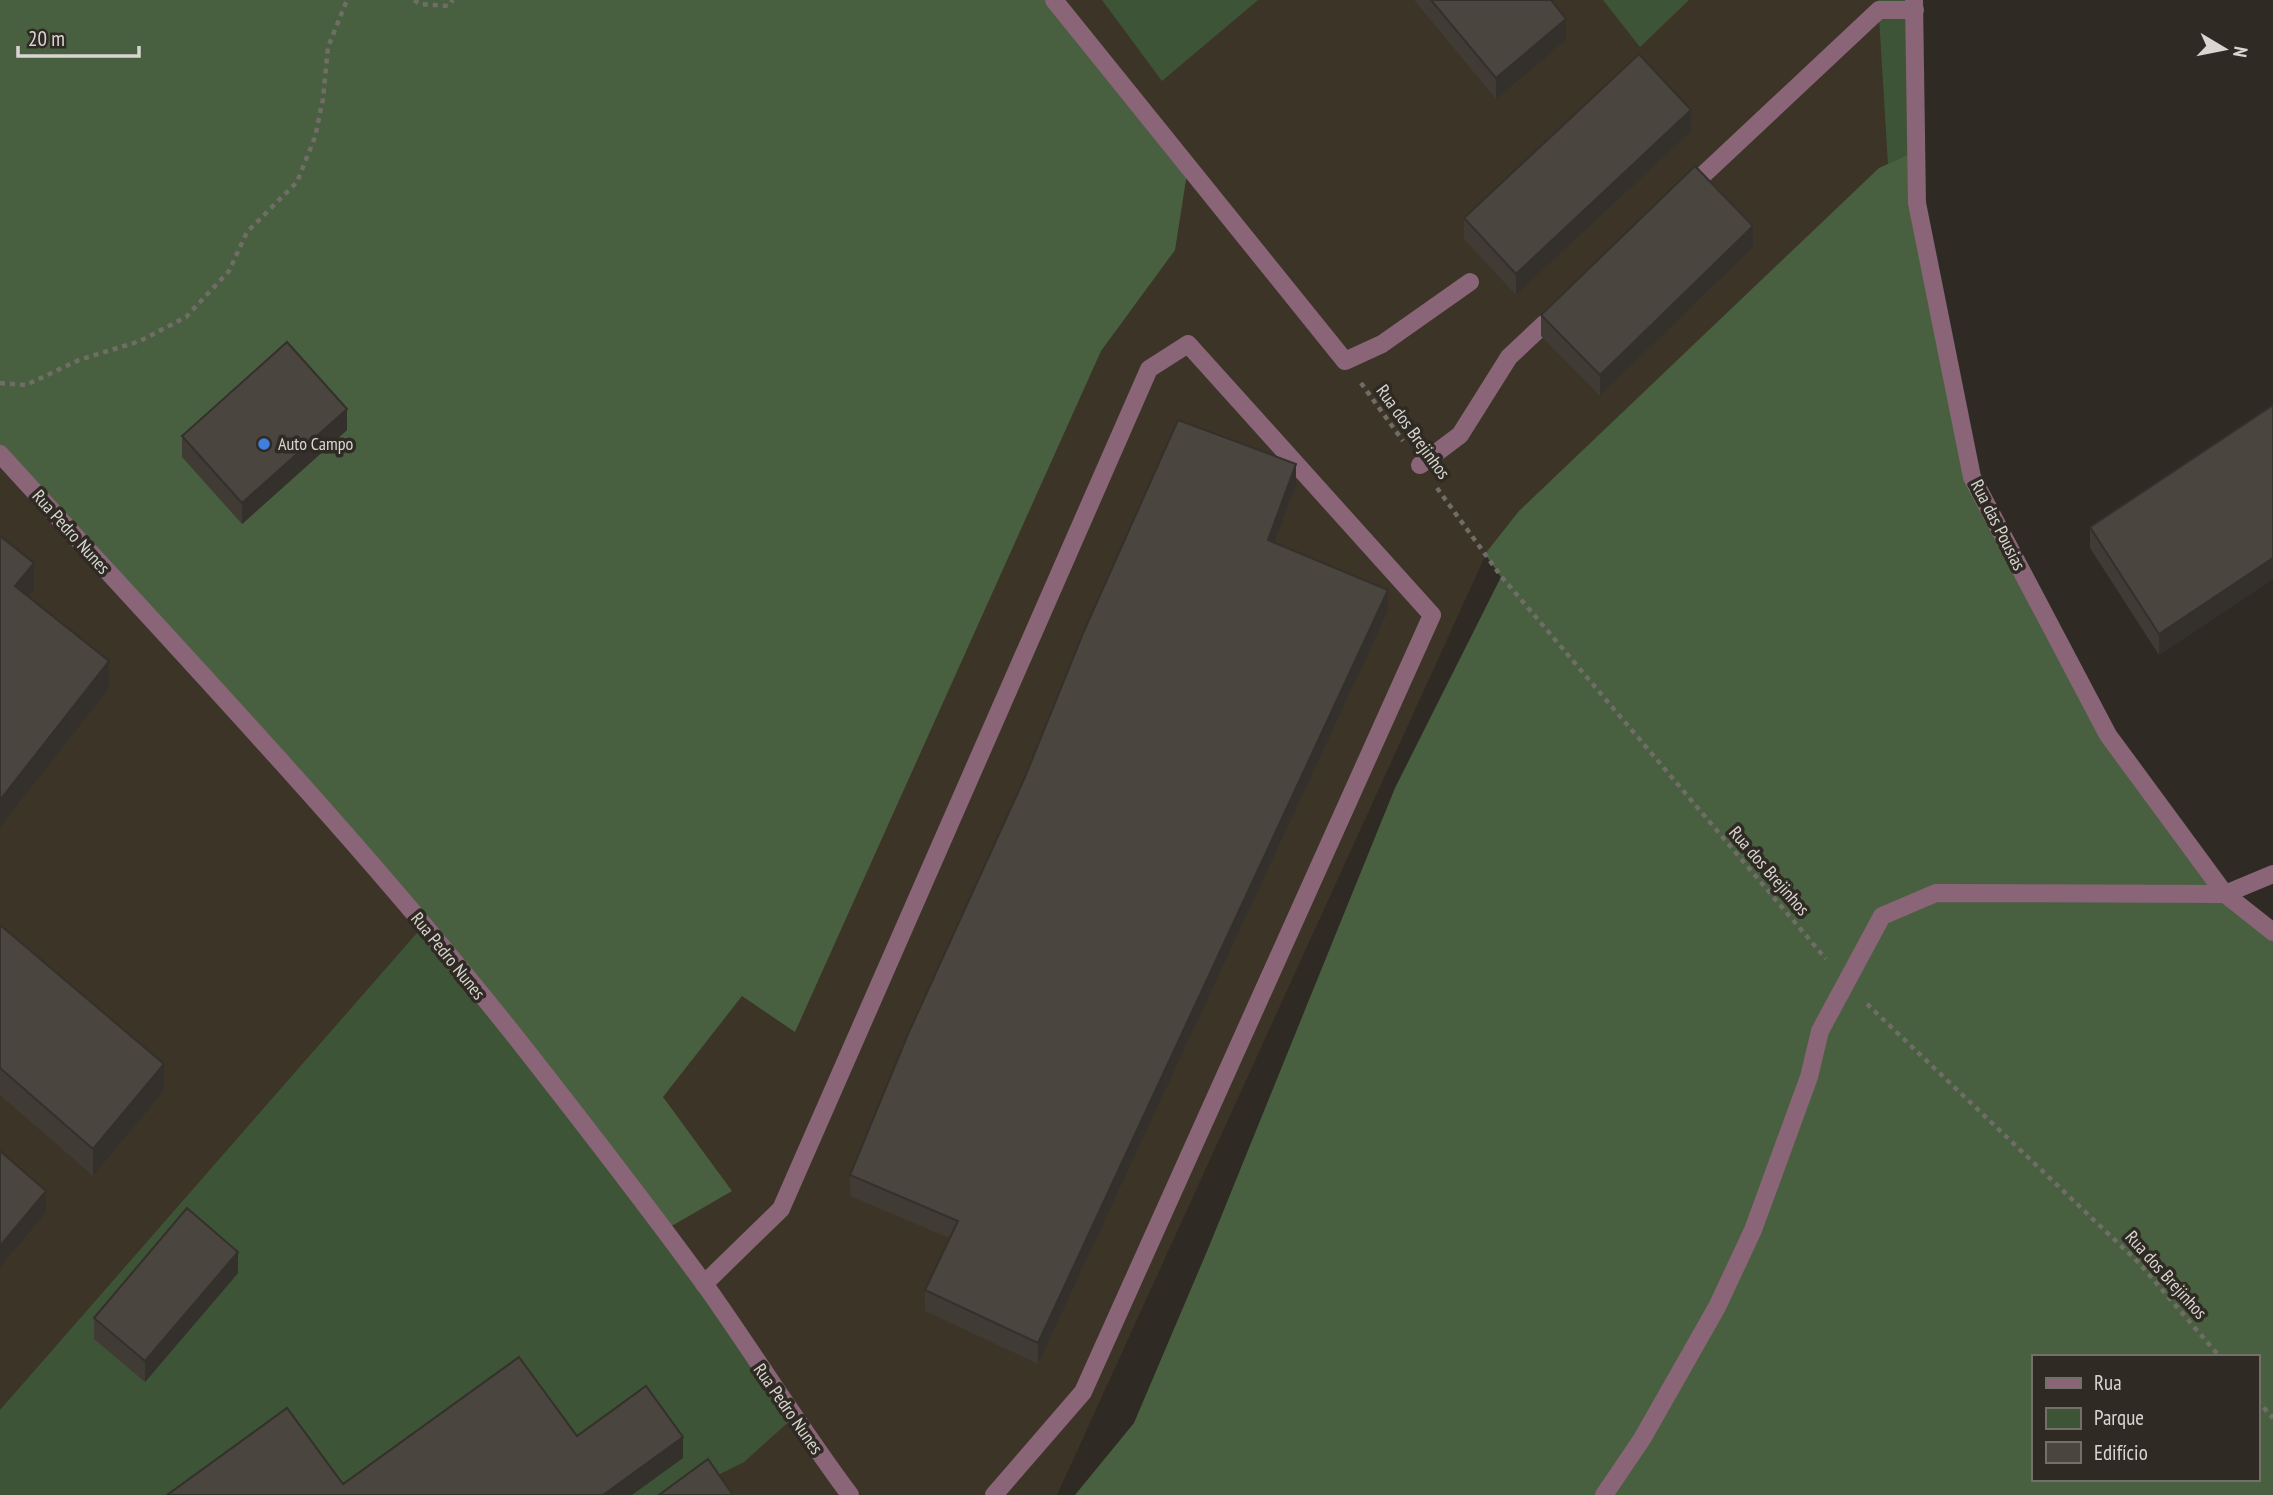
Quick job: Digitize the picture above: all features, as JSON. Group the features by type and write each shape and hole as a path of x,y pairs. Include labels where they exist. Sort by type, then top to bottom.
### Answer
{"street":[{"path":"1054,0 1345,361 1382,344 1470,282"},
{"path":"1669,207 1879,10 1915,5"},
{"name":"Rua das Pousias","path":"1915,5 1917,204 1972,477 2108,735 2225,894 2273,932"},
{"path":"1420,465 1460,435 1509,357 1569,300"},
{"path":"704,1284 781,1209 1149,369 1188,344 1432,615 1083,1392 994,1495"},
{"name":"Rua Pedro Nunes","path":"0,453 261,739 414,915 540,1068 704,1284 793,1418 850,1495"},
{"path":"1604,1495 1642,1438 1717,1307 1757,1219 1809,1077 1820,1031 1882,916 1936,893 2225,894 2273,874"}],"path":[{"path":"0,383 26,385 79,360 140,341 186,317 229,271 247,232 296,182 315,137 321,112 328,47 347,0"},
{"path":"414,0 420,4 448,6 453,0"},
{"name":"Rua dos Brejinhos","path":"1345,361 1501,576 1846,982 2139,1263 2218,1355"},
{"path":"2259,1402 2273,1418"}],"shaded area":[{"path":"0,0 1911,0 1914,186 1486,554 1057,1495 0,1495"}],"green space":[{"path":"0,0 1054,0 1188,167 1175,250 1101,351 795,1032 742,996 663,1097 732,1191 663,1231 535,1062 0,454"},
{"path":"1102,0 1258,0 1162,81"},
{"path":"1603,0 1689,0 1640,47"},
{"path":"1878,0 1914,0 1916,151 1888,164"},
{"path":"1916,151 1972,477 2108,735 2225,894 2273,932 2273,1495 1075,1495 1134,1423 1208,1249 1395,788 1501,577 1485,554 1519,511 1879,168"},
{"path":"423,926 540,1068 793,1418 744,1462 708,1480 688,1495 0,1495 0,1410"}],"building":[{"path":"1431,0 1551,0 1566,19 1496,78"},
{"path":"1639,54 1691,110 1516,274 1464,218"},
{"path":"1695,166 1753,226 1600,375 1541,315"},
{"name":"Auto Campo","path":"287,342 347,409 242,503 182,436"},
{"path":"2273,405 2273,558 2159,634 2090,527"},
{"path":"1178,420 1296,464 1268,540 1388,590 1038,1343 925,1290 958,1221 850,1175 908,1034 1025,777 1084,631"},
{"path":"0,536 34,563 15,586 109,661 0,800"},
{"path":"0,925 164,1064 93,1149 0,1068"},
{"path":"0,1151 46,1191 0,1246"},
{"path":"187,1208 238,1252 145,1361 94,1318"},
{"path":"519,1357 577,1436 646,1386 683,1437 603,1495 167,1495 287,1408 343,1484"},
{"path":"708,1459 733,1495 659,1495"}],"place":[{"name":"Auto Campo","path":"264,444"}]}
